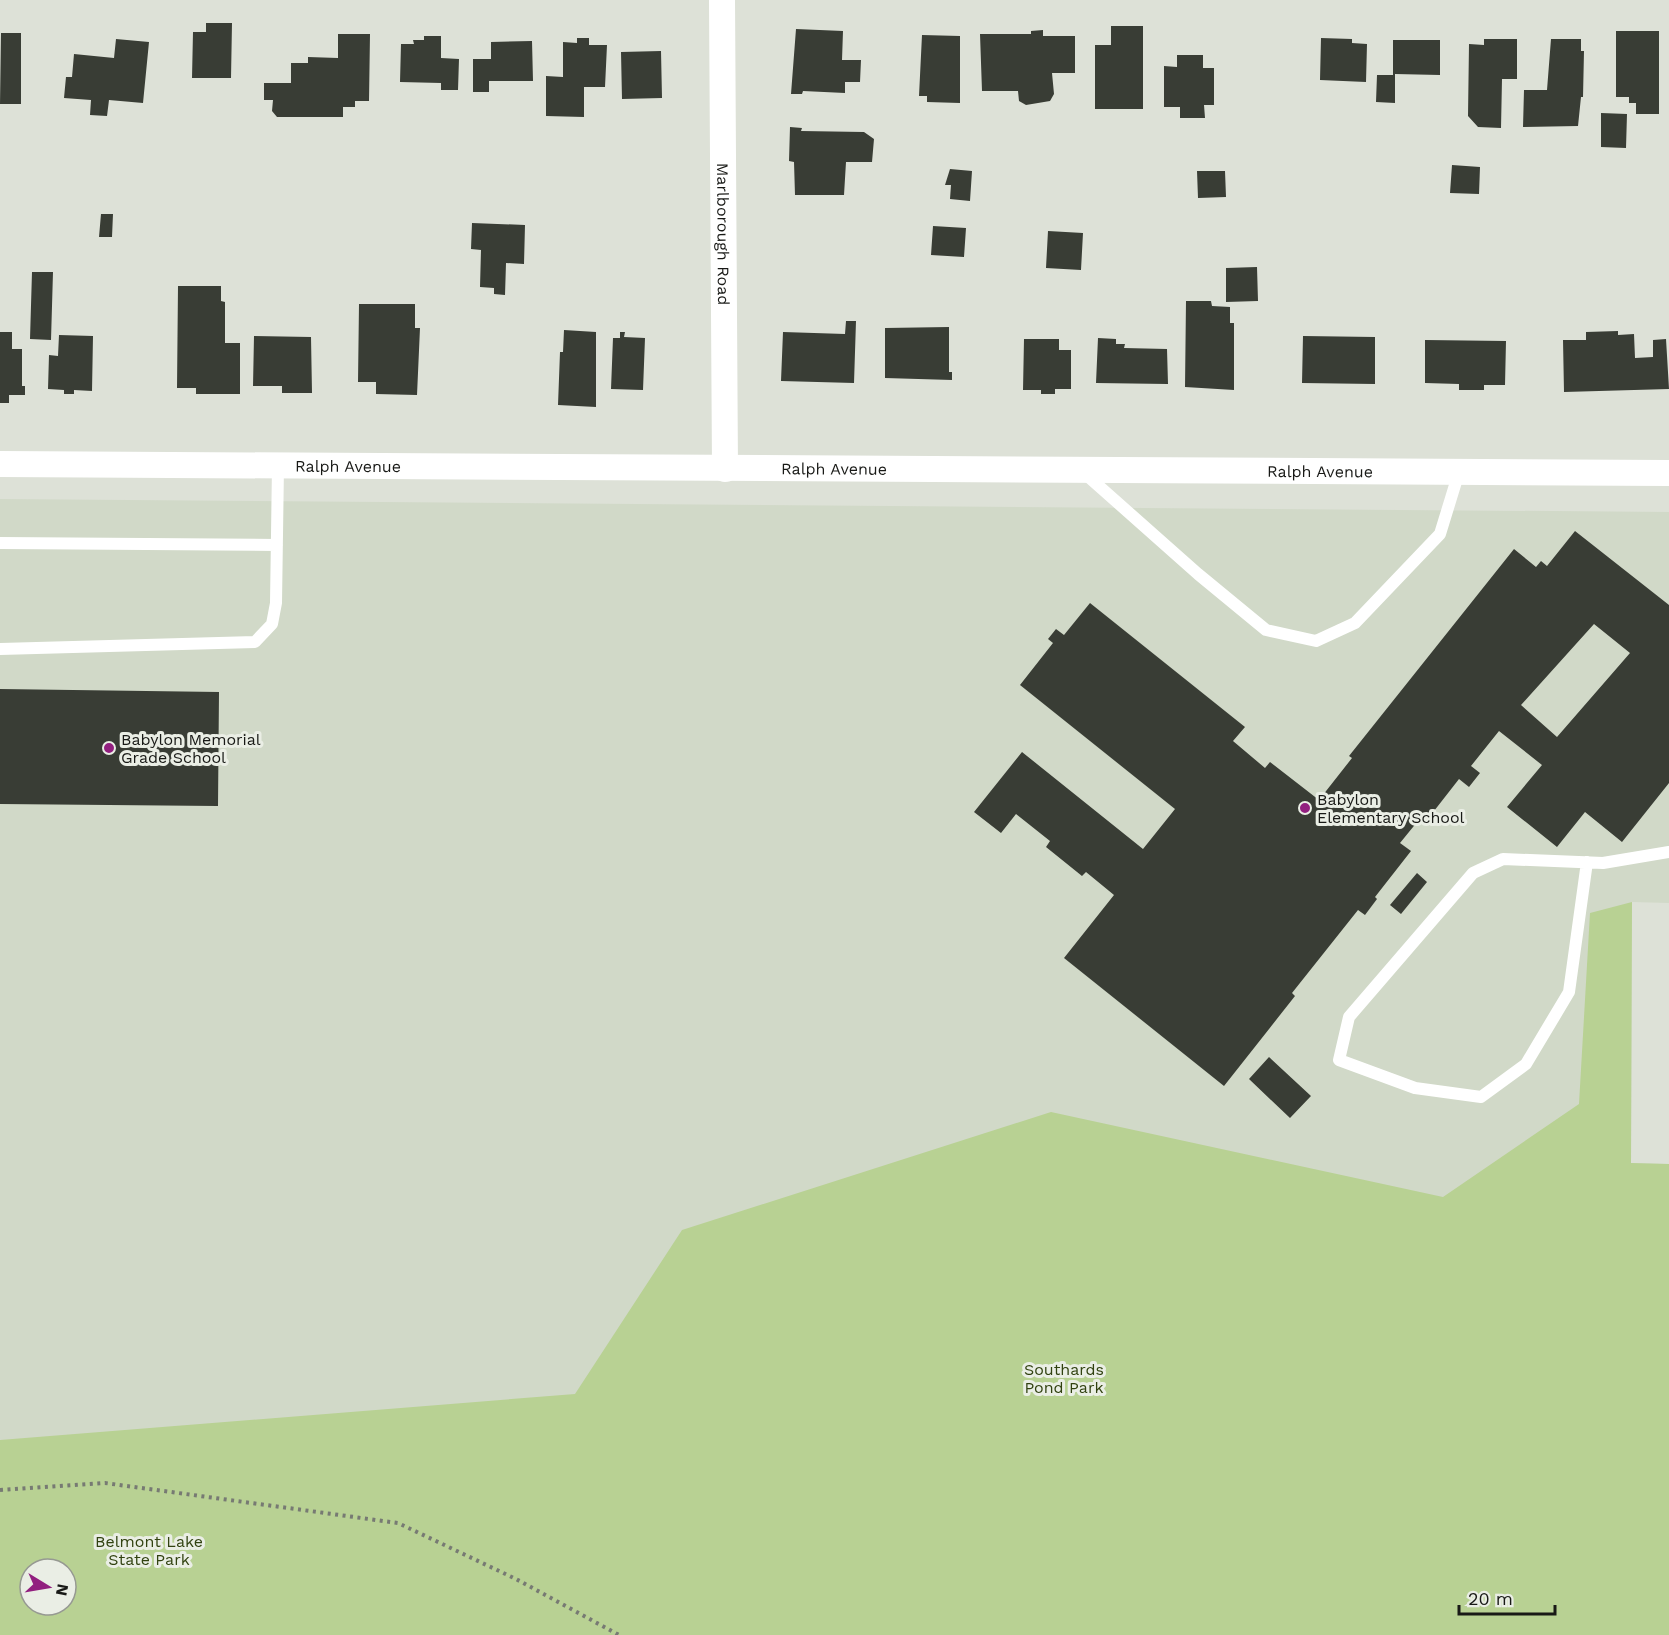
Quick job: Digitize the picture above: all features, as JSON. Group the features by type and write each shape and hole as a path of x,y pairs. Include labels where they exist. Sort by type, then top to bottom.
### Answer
{"street":[{"name":"Marlborough Road","path":"722,0 725,469"},
{"name":"Ralph Avenue","path":"0,464 1669,473"}],"lane":[{"path":"0,649 255,642 272,624 276,603 278,466"},
{"path":"1082,471 1198,574 1266,630 1316,641 1356,623 1440,534 1459,472"},
{"path":"0,543 277,545"},
{"path":"1587,862 1569,992 1526,1064 1481,1097 1415,1089 1339,1060 1348,1017 1473,873 1503,859 1587,862 1604,863 1669,852"}],"path":[{"path":"0,1490 105,1483 398,1523 516,1579 619,1635"}],"shaded area":[{"path":"0,499 1669,512 1669,903 1632,902 1631,1163 1669,1164 1669,1520 0,1460"}],"green space":[{"name":"Southards Pond Park","path":"1632,902 1631,1163 1669,1164 1669,1635 0,1635 0,1440 575,1394 682,1230 1051,1112 1443,1197 1579,1104 1590,913"}],"building":[{"path":"206,23 232,23 231,78 192,78 193,32 206,32"},
{"path":"1111,26 1143,26 1143,109 1095,109 1095,45 1111,45"},
{"path":"796,29 843,31 842,60 861,60 860,82 845,82 845,93 803,91 802,94 791,94"},
{"path":"1043,30 1043,36 1075,36 1075,73 1052,73 1054,94 1050,101 1026,105 1019,101 1018,91 982,91 980,34 1031,34 1031,31"},
{"path":"1616,31 1659,31 1659,114 1636,114 1636,103 1629,103 1629,97 1616,97"},
{"path":"1,33 21,33 21,104 0,104"},
{"path":"338,34 370,34 369,101 355,101 355,107 343,107 343,117 277,117 272,111 273,100 264,100 264,83 291,83 291,63 308,63 308,57 338,58"},
{"path":"922,35 960,36 960,103 927,102 927,96 919,96"},
{"path":"424,36 441,36 441,58 459,59 458,90 441,90 441,83 400,82 401,44 414,44 413,40 424,40"},
{"path":"577,38 589,38 589,45 607,45 605,87 584,87 584,117 546,116 546,76 563,77 563,42 577,43"},
{"path":"1321,38 1352,39 1352,43 1367,44 1366,82 1320,80"},
{"path":"116,39 149,42 143,103 109,100 107,116 90,115 91,100 64,98 66,77 72,77 74,54 114,58"},
{"path":"1484,39 1517,39 1517,79 1502,79 1501,128 1478,127 1468,116 1469,44 1484,45"},
{"path":"1551,39 1581,39 1581,51 1584,51 1583,97 1581,97 1578,126 1523,127 1524,90 1547,90"},
{"path":"1393,40 1440,40 1440,75 1395,74 1395,103 1376,102 1377,75 1393,75"},
{"path":"532,41 533,81 489,81 489,92 473,92 473,59 491,59 491,42"},
{"path":"661,51 662,98 622,99 621,52"},
{"path":"1177,55 1203,55 1203,68 1214,68 1214,105 1204,105 1205,118 1180,118 1180,107 1164,107 1164,66 1177,67"},
{"path":"1601,113 1627,114 1626,148 1601,147"},
{"path":"790,127 802,128 801,131 864,132 874,139 872,162 846,162 844,195 795,195 794,162 789,161"},
{"path":"1452,165 1480,167 1479,194 1450,193"},
{"path":"950,169 972,171 970,201 950,199 951,185 945,185"},
{"path":"1197,171 1225,171 1226,197 1198,198"},
{"path":"101,214 113,214 112,237 99,237"},
{"path":"472,223 525,225 524,264 506,263 505,295 494,294 494,288 480,287 481,250 471,249"},
{"path":"933,226 966,228 964,257 931,255"},
{"path":"1048,231 1083,233 1081,270 1046,268"},
{"path":"1257,267 1258,301 1226,302 1226,268"},
{"path":"32,272 53,272 51,340 30,339"},
{"path":"178,286 221,286 221,301 225,302 225,343 240,343 240,394 196,394 196,388 177,388"},
{"path":"1186,301 1211,301 1212,306 1230,307 1230,323 1234,323 1234,390 1185,387"},
{"path":"359,304 415,304 415,328 420,328 417,395 376,394 376,382 358,382"},
{"path":"846,321 856,321 854,383 781,381 783,332 845,334"},
{"path":"949,327 949,372 952,372 952,380 885,378 885,328"},
{"path":"564,330 596,332 596,407 558,405 560,352 563,352"},
{"path":"1618,331 1618,335 1634,334 1635,358 1653,357 1653,340 1666,339 1669,389 1564,392 1563,340 1586,340 1586,332"},
{"path":"0,332 12,332 12,349 22,349 22,386 25,386 25,395 9,395 9,403 0,403"},
{"path":"620,332 625,332 624,337 645,338 643,390 611,389 613,338 620,338"},
{"path":"59,335 93,336 92,391 74,390 74,394 64,394 64,390 48,389 49,355 58,356"},
{"path":"254,336 311,337 312,393 282,393 282,386 253,386"},
{"path":"1303,336 1375,337 1375,384 1302,383"},
{"path":"1098,338 1116,339 1116,344 1125,344 1124,348 1167,349 1168,384 1096,383"},
{"path":"1024,339 1059,339 1059,350 1071,350 1071,389 1055,389 1055,394 1041,394 1041,390 1023,390"},
{"path":"1425,340 1506,341 1505,385 1484,385 1484,390 1459,390 1459,384 1425,383"},
{"name":"Babylon Elementary School","path":"1575,531 1669,605 1669,783 1622,842 1585,812 1557,847 1507,807 1542,765 1499,731 1471,766 1480,773 1469,787 1459,779 1427,820 1422,816 1400,843 1411,851 1375,897 1377,899 1365,915 1358,910 1292,993 1295,996 1224,1086 1064,958 1114,895 1086,872 1082,876 1046,847 1050,841 1016,814 1001,833 974,812 1022,752 1143,849 1175,809 1020,685 1053,643 1048,639 1056,629 1064,635 1090,603 1245,727 1233,741 1265,768 1270,762 1319,800 1352,758 1349,756 1514,549 1536,567 1541,561 1547,566","holes":["1594,624 1630,653 1557,737 1521,705"]},
{"name":"Babylon Memorial Grade School","path":"0,689 219,692 218,806 0,804"},
{"path":"1417,873 1427,882 1401,914 1390,905"},
{"path":"1269,1057 1311,1096 1290,1118 1249,1079"}],"place":[{"name":"Babylon Memorial Grade School","path":"109,748"},
{"name":"Babylon Elementary School","path":"1305,808"}],"park label":[{"name":"Belmont Lake State Park","path":"149,1550"}]}
